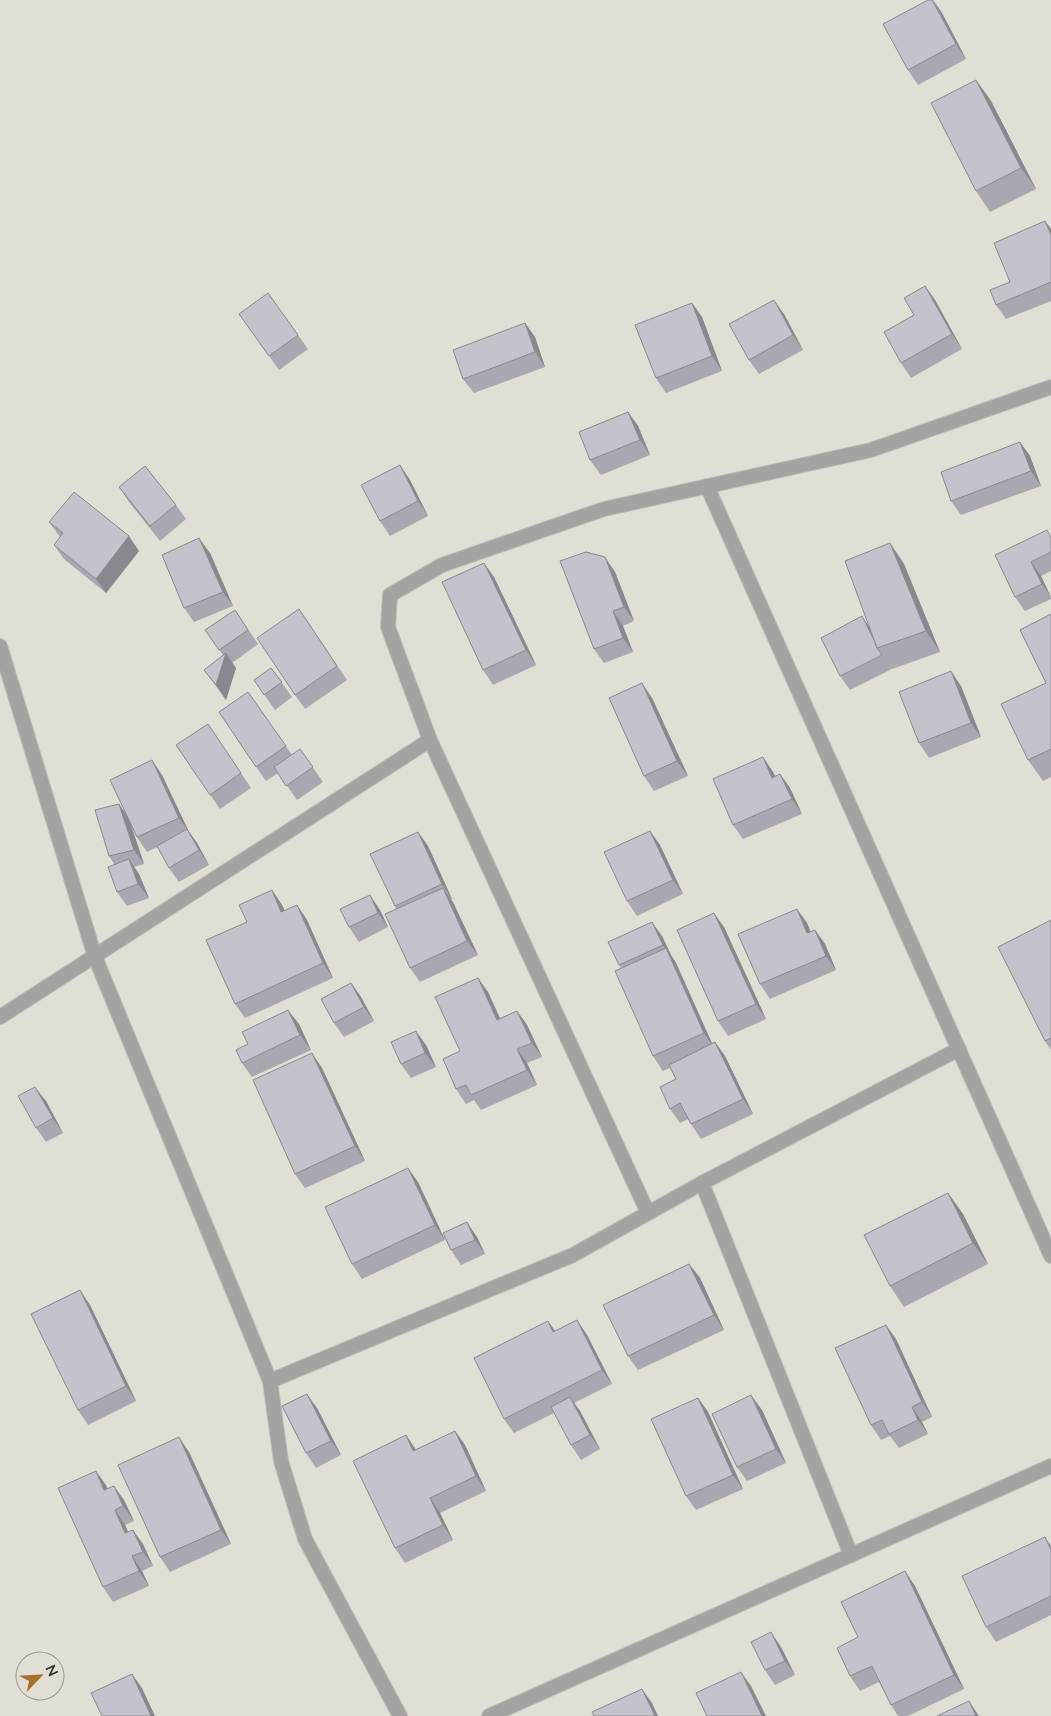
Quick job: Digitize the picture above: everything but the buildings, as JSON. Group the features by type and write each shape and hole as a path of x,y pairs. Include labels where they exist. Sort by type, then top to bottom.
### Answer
{"street":[{"path":"648,1213 430,740 388,627 390,595 442,564 604,509 872,450 1051,387"},
{"path":"706,486 1051,1256"},
{"path":"0,646 95,957 270,1381 281,1461 305,1540 400,1716"},
{"path":"0,1017 430,740"},
{"path":"270,1381 573,1255 702,1183 959,1049"},
{"path":"702,1183 851,1555"},
{"path":"489,1716 1051,1466"}]}
